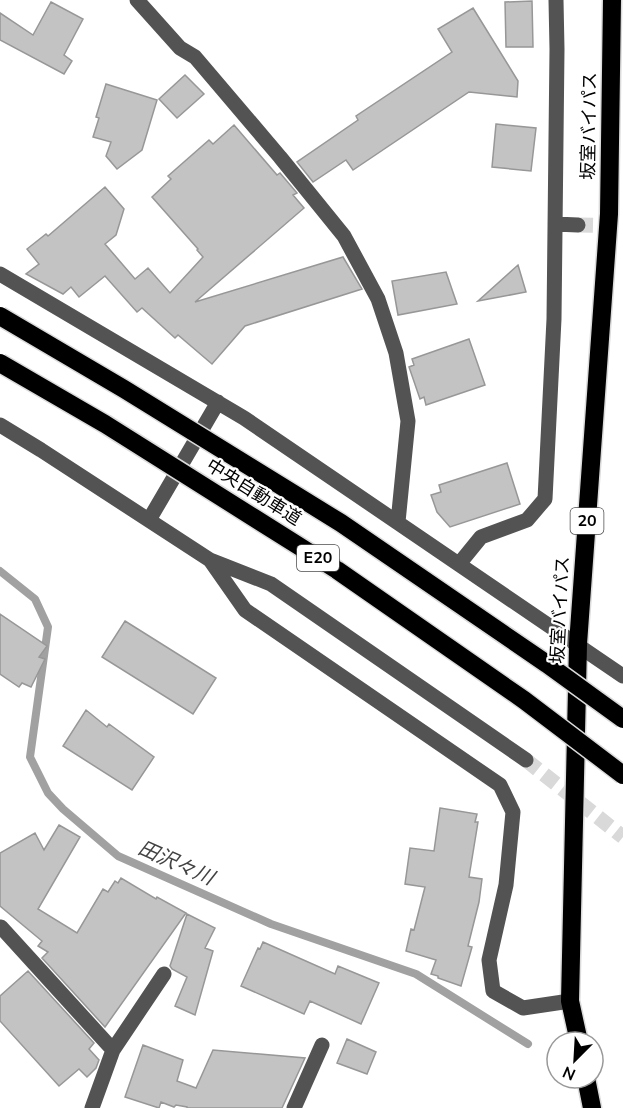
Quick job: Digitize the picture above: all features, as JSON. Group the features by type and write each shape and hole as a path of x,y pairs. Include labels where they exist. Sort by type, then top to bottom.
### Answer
{"highway":[{"name":"坂室バイパス","path":"576,1030 570,1001 578,644 609,214 612,0"},
{"name":"中央自動車道","path":"0,316 124,389 341,523 623,719"},
{"name":"中央自動車道","path":"0,363 105,424 337,570 524,700 623,775"},
{"path":"588,1090 592,1108"}],"street":[{"path":"138,0 180,48 195,57 344,236 378,299 396,353 408,421 398,522"},
{"path":"459,564 481,537 527,520 545,499 554,319 556,0"},
{"path":"555,224 578,225"},
{"path":"0,274 244,418 623,675"},
{"path":"149,520 218,402"},
{"path":"0,425 210,560 271,584 526,760"},
{"path":"210,560 245,610 500,785 513,812 506,885 489,960 493,991 523,1008 570,1001"},
{"path":"1,927 113,1050"},
{"path":"92,1108 113,1050 164,974"},
{"path":"294,1108 322,1046"}],"building":[{"path":"532,1 533,47 506,47 505,2"},
{"path":"51,2 83,19 64,55 72,61 64,74 0,40 0,13 33,35"},
{"path":"473,8 518,81 517,97 469,92 353,170 346,160 313,182 297,162 358,120 356,116 452,52 438,29"},
{"path":"185,75 204,94 177,118 159,99"},
{"path":"106,84 157,100 142,150 117,169 106,156 111,142 93,137 99,118 96,117"},
{"path":"496,124 536,128 531,171 492,167"},
{"path":"234,125 277,175 280,173 297,193 293,195 304,208 195,302 343,257 362,289 245,326 212,364 178,335 175,338 142,308 137,312 105,276 79,297 71,287 63,294 26,274 39,264 27,249 46,234 48,236 105,187 124,209 116,235 105,244 135,279 148,268 170,293 203,257 152,197 171,179 168,176 209,140 213,144"},
{"path":"518,265 526,292 478,301"},
{"path":"446,272 457,304 398,315 392,281"},
{"path":"469,339 485,385 426,405 424,397 420,399 409,367 414,365 412,359"},
{"path":"507,463 520,504 450,527 437,512 431,495 441,492 439,485"},
{"path":"0,614 47,646 39,657 45,659 31,687 22,683 19,687 0,674"},
{"path":"125,621 216,678 193,714 102,657"},
{"path":"86,710 107,727 109,724 154,757 132,790 63,746"},
{"path":"440,808 477,814 475,822 478,822 469,877 482,879 468,946 472,947 461,986 431,974 436,960 406,951 425,887 405,884 410,848 434,851"},
{"path":"59,825 80,837 38,909 77,933 103,889 108,892 115,881 118,883 121,878 156,899 157,897 186,913 105,1027 42,958 48,952 38,946 42,941 0,906 0,853 35,833 44,850"},
{"path":"187,914 215,928 205,948 213,951 195,1015 175,1006 187,977 170,966"},
{"path":"263,942 335,974 338,966 379,983 361,1024 310,1001 304,1014 241,986"},
{"path":"28,971 94,1043 89,1049 99,1060 96,1068 87,1077 79,1069 59,1086 0,1021 0,996"},
{"path":"347,1039 376,1052 367,1074 337,1063"},
{"path":"143,1045 183,1060 177,1081 196,1088 213,1050 305,1058 282,1108 187,1108 176,1105 174,1107 161,1102 159,1108 125,1097"}],"waterway":[{"name":"田沢々川","path":"0,571 35,599 48,627 30,757 48,793 63,809 118,856 271,924 416,974 528,1044"}],"tunnel":[{"path":"578,225 623,226"},
{"path":"526,760 623,837"}]}
